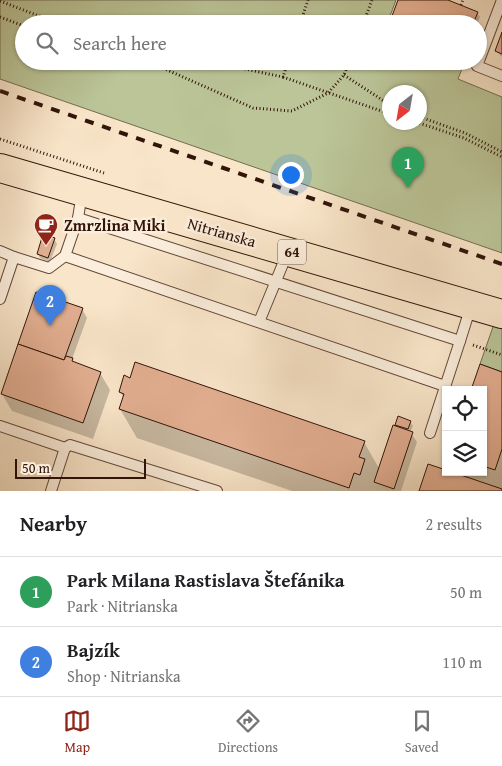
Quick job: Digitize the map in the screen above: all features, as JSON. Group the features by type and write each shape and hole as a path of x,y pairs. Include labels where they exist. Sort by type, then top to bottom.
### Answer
{"main road":[{"name":"Nitrianska","path":"0,168 80,205 288,251 502,314"}],"lane":[{"path":"487,40 502,0"},
{"path":"487,70 502,76"},
{"path":"0,251 49,268 65,256 80,205 274,281 460,341"},
{"path":"259,322 274,281 288,251"},
{"path":"0,299 14,256"},
{"path":"65,256 445,386 471,305"},
{"path":"430,433 442,395"},
{"path":"0,426 65,448"},
{"path":"51,491 65,448 70,445 217,491"}],"path":[{"path":"303,15 308,0"},
{"path":"366,15 372,0"},
{"path":"461,5 463,0"},
{"path":"0,2 36,15"},
{"path":"0,17 15,23"},
{"path":"167,70 253,108 292,111 328,93 344,75 346,70"},
{"path":"250,70 283,77 382,111"},
{"path":"283,77 285,70"},
{"path":"344,75 382,100"},
{"path":"427,119 465,133 502,152"},
{"path":"427,126 464,138 502,157"},
{"path":"460,341 502,355"}],"green space":[{"path":"0,0 396,0 390,15 15,15 15,70 462,70 458,79 502,97 502,253 0,79"},
{"path":"494,324 502,327 502,372 480,364"}],"building":[{"path":"398,0 448,0 478,12 477,15 392,15"},
{"path":"502,32 502,54 495,51"},
{"name":"Zmrzlina Miki","path":"43,234 55,238 48,258 37,254"},
{"path":"36,292 83,308 64,360 18,344"},
{"path":"18,344 64,360 66,356 73,358 72,361 101,372 83,423 1,394"},
{"path":"135,362 365,441 359,457 365,459 360,475 354,473 349,488 119,409 124,394 119,392 124,375 130,378"},
{"path":"480,364 502,372 502,449 495,470 487,467 487,386 472,386"},
{"path":"398,416 411,421 408,429 395,425"},
{"path":"393,425 413,432 394,489 374,482"},
{"path":"428,464 442,469 442,476 464,476 502,489 502,491 419,491"}],"railway":[{"path":"0,91 502,264"}],"place":[{"name":"Park Milana Rastislava Štefánika","path":"408,188"},
{"name":"Zmrzlina Miki","path":"46,246"},
{"name":"Bajzík","path":"50,326"}]}
